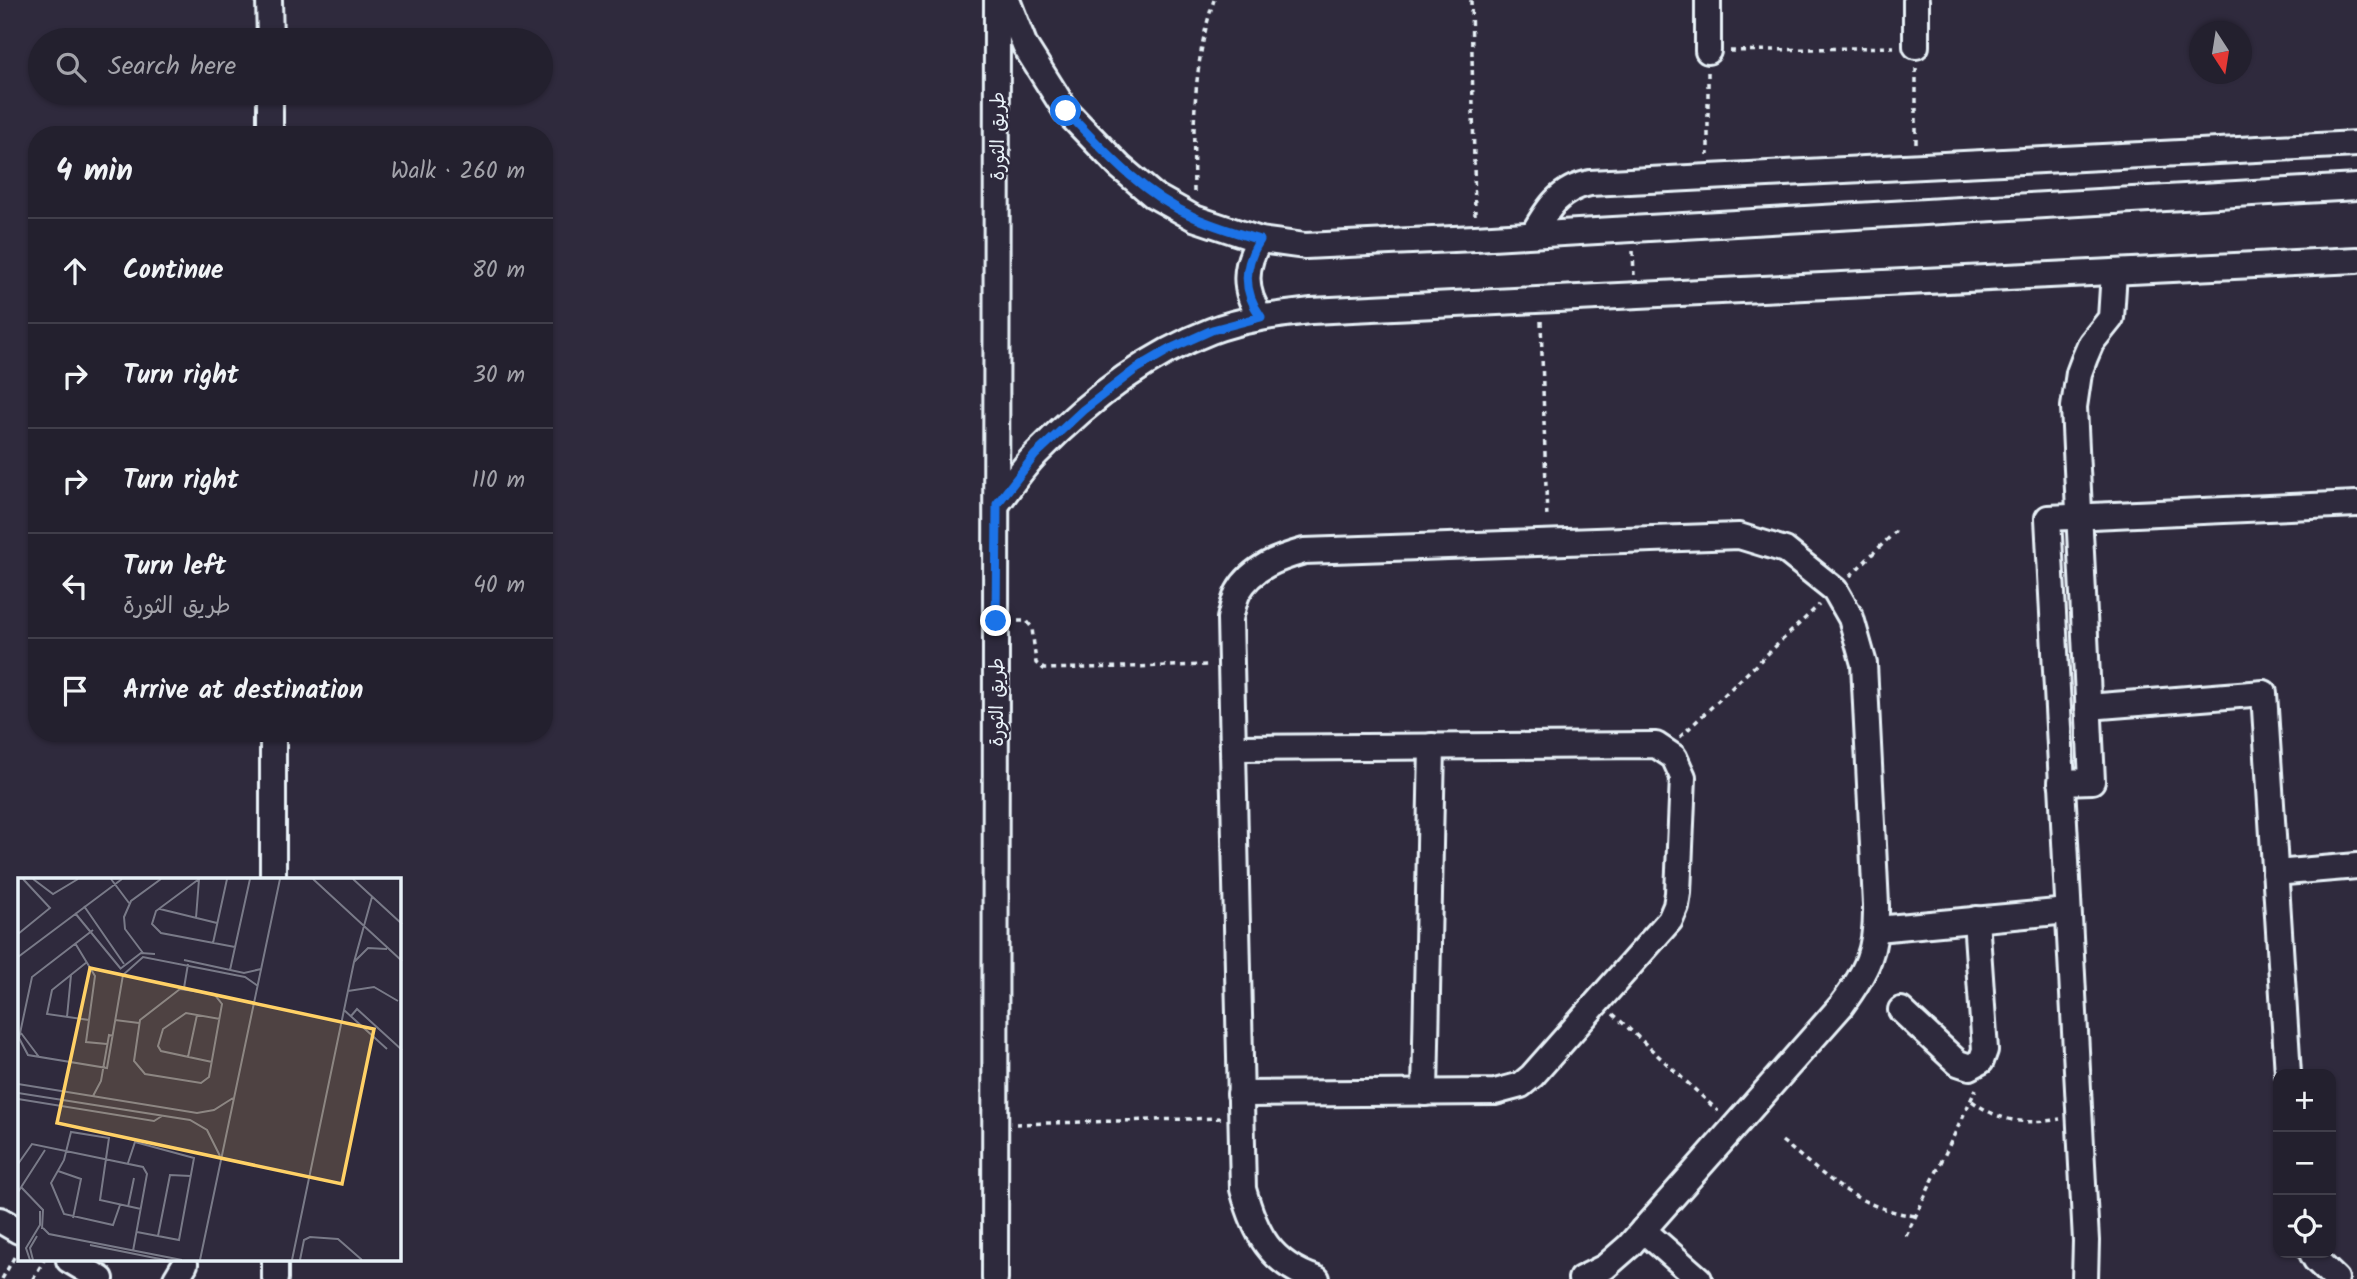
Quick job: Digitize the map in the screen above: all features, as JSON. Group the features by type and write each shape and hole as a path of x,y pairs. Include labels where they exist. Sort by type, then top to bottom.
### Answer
{"street":[{"path":"269,0 270,28"},
{"name":"طريق الثورة","path":"995,1279 998,0"},
{"path":"1007,0 1024,46 1066,111 1128,174 1153,195 1194,218 1260,240 1305,246 2357,187"},
{"path":"1708,0 1708,51"},
{"path":"1916,0 1916,46"},
{"path":"270,105 270,126"},
{"path":"1533,234 1557,197 1578,185 2357,145"},
{"path":"1260,240 1253,250 1247,273 1250,297 1261,317"},
{"path":"997,504 1035,455 1083,410 1136,369 1172,348 1212,330 1261,317 1311,311 2357,260"},
{"path":"2061,782 2092,781 2074,407 2079,373 2091,343 2111,317 2114,272"},
{"path":"2085,1279 2048,518 2357,505"},
{"path":"1317,1279 1304,1275 1280,1259 1265,1243 1251,1220 1243,1189 1230,619 1238,592 1255,572 1278,558 1304,551 1740,536 1785,550 1835,590 1851,618 1864,664 1877,929 1861,980 1841,1006 1643,1230 1605,1267 1581,1279"},
{"path":"2088,707 2264,693 2288,1069"},
{"path":"273,742 273,878"},
{"path":"1233,747 1656,745 1674,757 1683,777 1676,906 1661,932 1532,1076 1521,1084 1495,1092 1425,1093 1241,1106"},
{"path":"1425,1093 1432,746"},
{"path":"2275,873 2357,866"},
{"path":"1877,929 2068,911"},
{"path":"1901,1010 1958,1063 1964,1066 1976,1065 1984,1056 1976,919"},
{"path":"0,1220 18,1230"},
{"path":"1643,1230 1699,1279"},
{"path":"2315,1258 2336,1279"},
{"path":"72,1262 101,1279"}],"path":[{"path":"1194,218 1195,89 1201,49 1214,0"},
{"path":"1471,0 1475,237"},
{"path":"1708,177 1708,51 1916,46 1916,166"},
{"path":"1633,228 1634,295"},
{"path":"1541,300 1548,543"},
{"path":"1666,750 1896,531"},
{"path":"996,621 1023,621 1030,624 1036,663 1044,669 1231,664"},
{"path":"1599,1002 1735,1127"},
{"path":"1906,1236 1972,1101 1977,1083 1976,1065"},
{"path":"1972,1101 1996,1116 2021,1123 2079,1116"},
{"path":"995,1125 1241,1106"},
{"path":"1782,1141 1859,1200 1876,1208 1916,1216"},
{"path":"2,1279 18,1251"},
{"path":"33,1279 43,1262"}],"route":[{"path":"996,621 997,504 1035,455 1083,410 1136,369 1172,348 1212,330 1261,317 1254,308 1247,285 1249,261 1260,240 1194,218 1153,195 1120,167 1066,111"}]}
